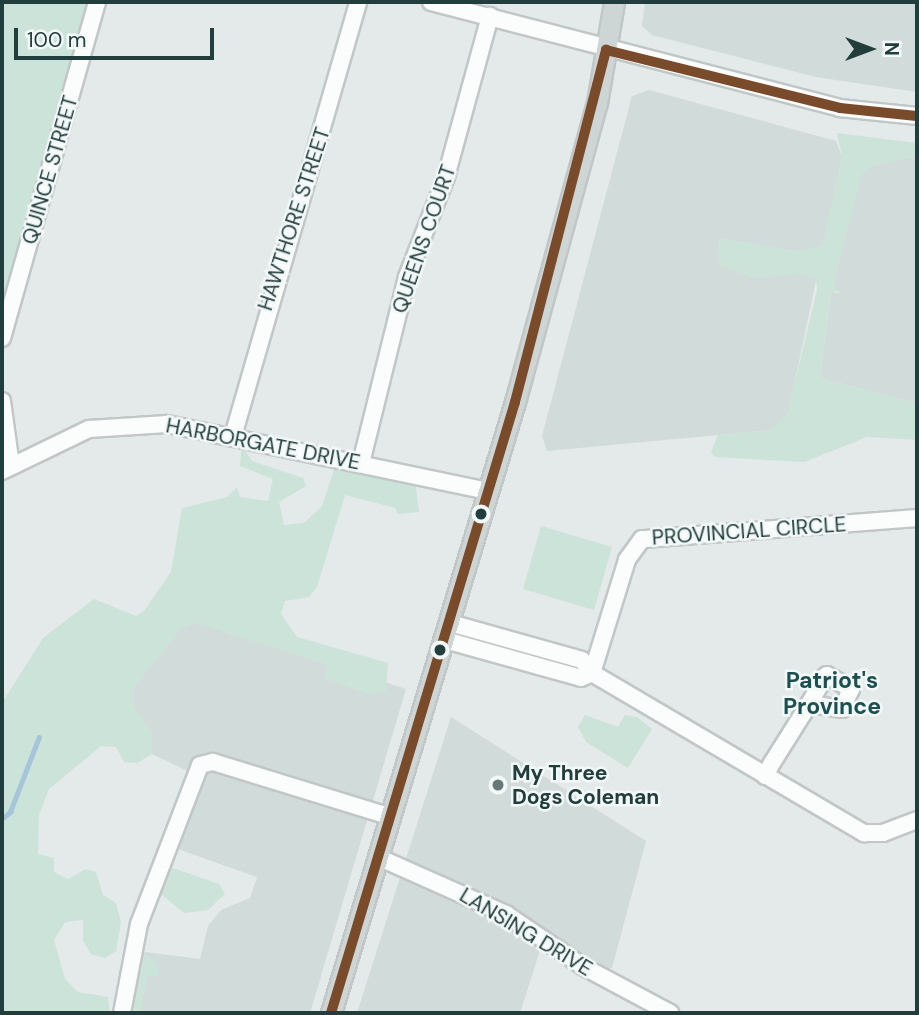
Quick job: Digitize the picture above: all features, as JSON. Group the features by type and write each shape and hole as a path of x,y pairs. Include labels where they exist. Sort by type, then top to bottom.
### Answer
{"main road":[{"path":"331,1013 489,491 606,50 614,2"}],"street":[{"name":"QUINCE STREET","path":"2,338 97,2"},
{"name":"HAWTHORE STREET","path":"233,436 358,2"},
{"path":"431,2 490,16 606,50 841,108 917,116"},
{"name":"QUEENS COURT","path":"361,463 407,277 446,177 490,16"},
{"path":"2,401 7,468"},
{"name":"HARBORGATE DRIVE","path":"7,468 89,429 167,424 489,491"},
{"name":"PROVINCIAL CIRCLE","path":"592,673 627,560 642,539 917,518"},
{"path":"447,631 582,660 592,673 864,832 883,833 917,820"},
{"path":"765,776 809,704"},
{"path":"122,1013 139,924 200,765 213,762 392,817"},
{"name":"LANSING DRIVE","path":"380,858 506,914 670,1013"}],"shaded area":[{"path":"645,2 917,2 917,92 816,77 652,35 642,26"},
{"path":"649,90 836,141 842,157 788,414 771,430 547,451 542,436 632,96"},
{"path":"867,138 917,143 917,403 820,378 831,292 840,293 833,286"},
{"path":"195,622 406,689 310,1013 116,1013 130,950 200,959 208,926 221,910 250,898 257,877 164,844 192,773 152,754 152,733 134,708 134,687 182,627"},
{"path":"451,717 646,841 612,968 584,967 543,941 520,1013 357,1013"}],"green space":[{"path":"2,2 92,2 5,299 2,299"},
{"path":"837,133 917,143 917,157 875,165 862,174 833,286 841,291 831,292 820,378 917,403 917,440 867,437 804,462 715,457 711,452 718,435 771,430 787,415 817,290 816,279 802,274 755,278 718,265 719,238 797,251 823,245 842,157"},
{"path":"242,446 252,461 303,478 306,486 279,502 284,525 304,523 322,506 336,464 415,481 419,512 397,514 396,508 345,495 317,587 309,597 285,601 281,614 297,637 388,663 386,691 370,695 324,678 327,664 195,623 182,627 134,687 134,708 152,733 152,754 137,763 124,762 116,747 101,746 49,789 39,815 38,854 54,858 54,872 68,879 86,869 96,872 103,895 116,903 121,922 116,951 105,958 91,954 83,941 83,920 65,922 54,940 65,979 78,992 108,997 110,1013 2,1013 2,703 43,638 94,599 136,616 144,611 171,572 182,508 227,497 237,487 240,497 268,501 273,479 240,466"},
{"path":"541,526 612,547 594,610 523,589"},
{"path":"585,715 618,727 625,715 637,717 652,729 628,768 586,742 578,727"},
{"path":"170,867 219,884 225,894 208,910 184,913 157,891"},
{"path":"144,952 159,965 158,976 147,976 141,1013 130,1013 138,957"}],"waterway":[{"path":"2,819 10,812 39,737"}],"transit line":[{"path":"606,50 840,108 917,116"},
{"path":"331,1013 515,402 606,50"}],"place":[{"name":"My Three Dogs Coleman","path":"498,785"}],"district":[{"name":"Patriot's Province","path":"832,693"}]}
